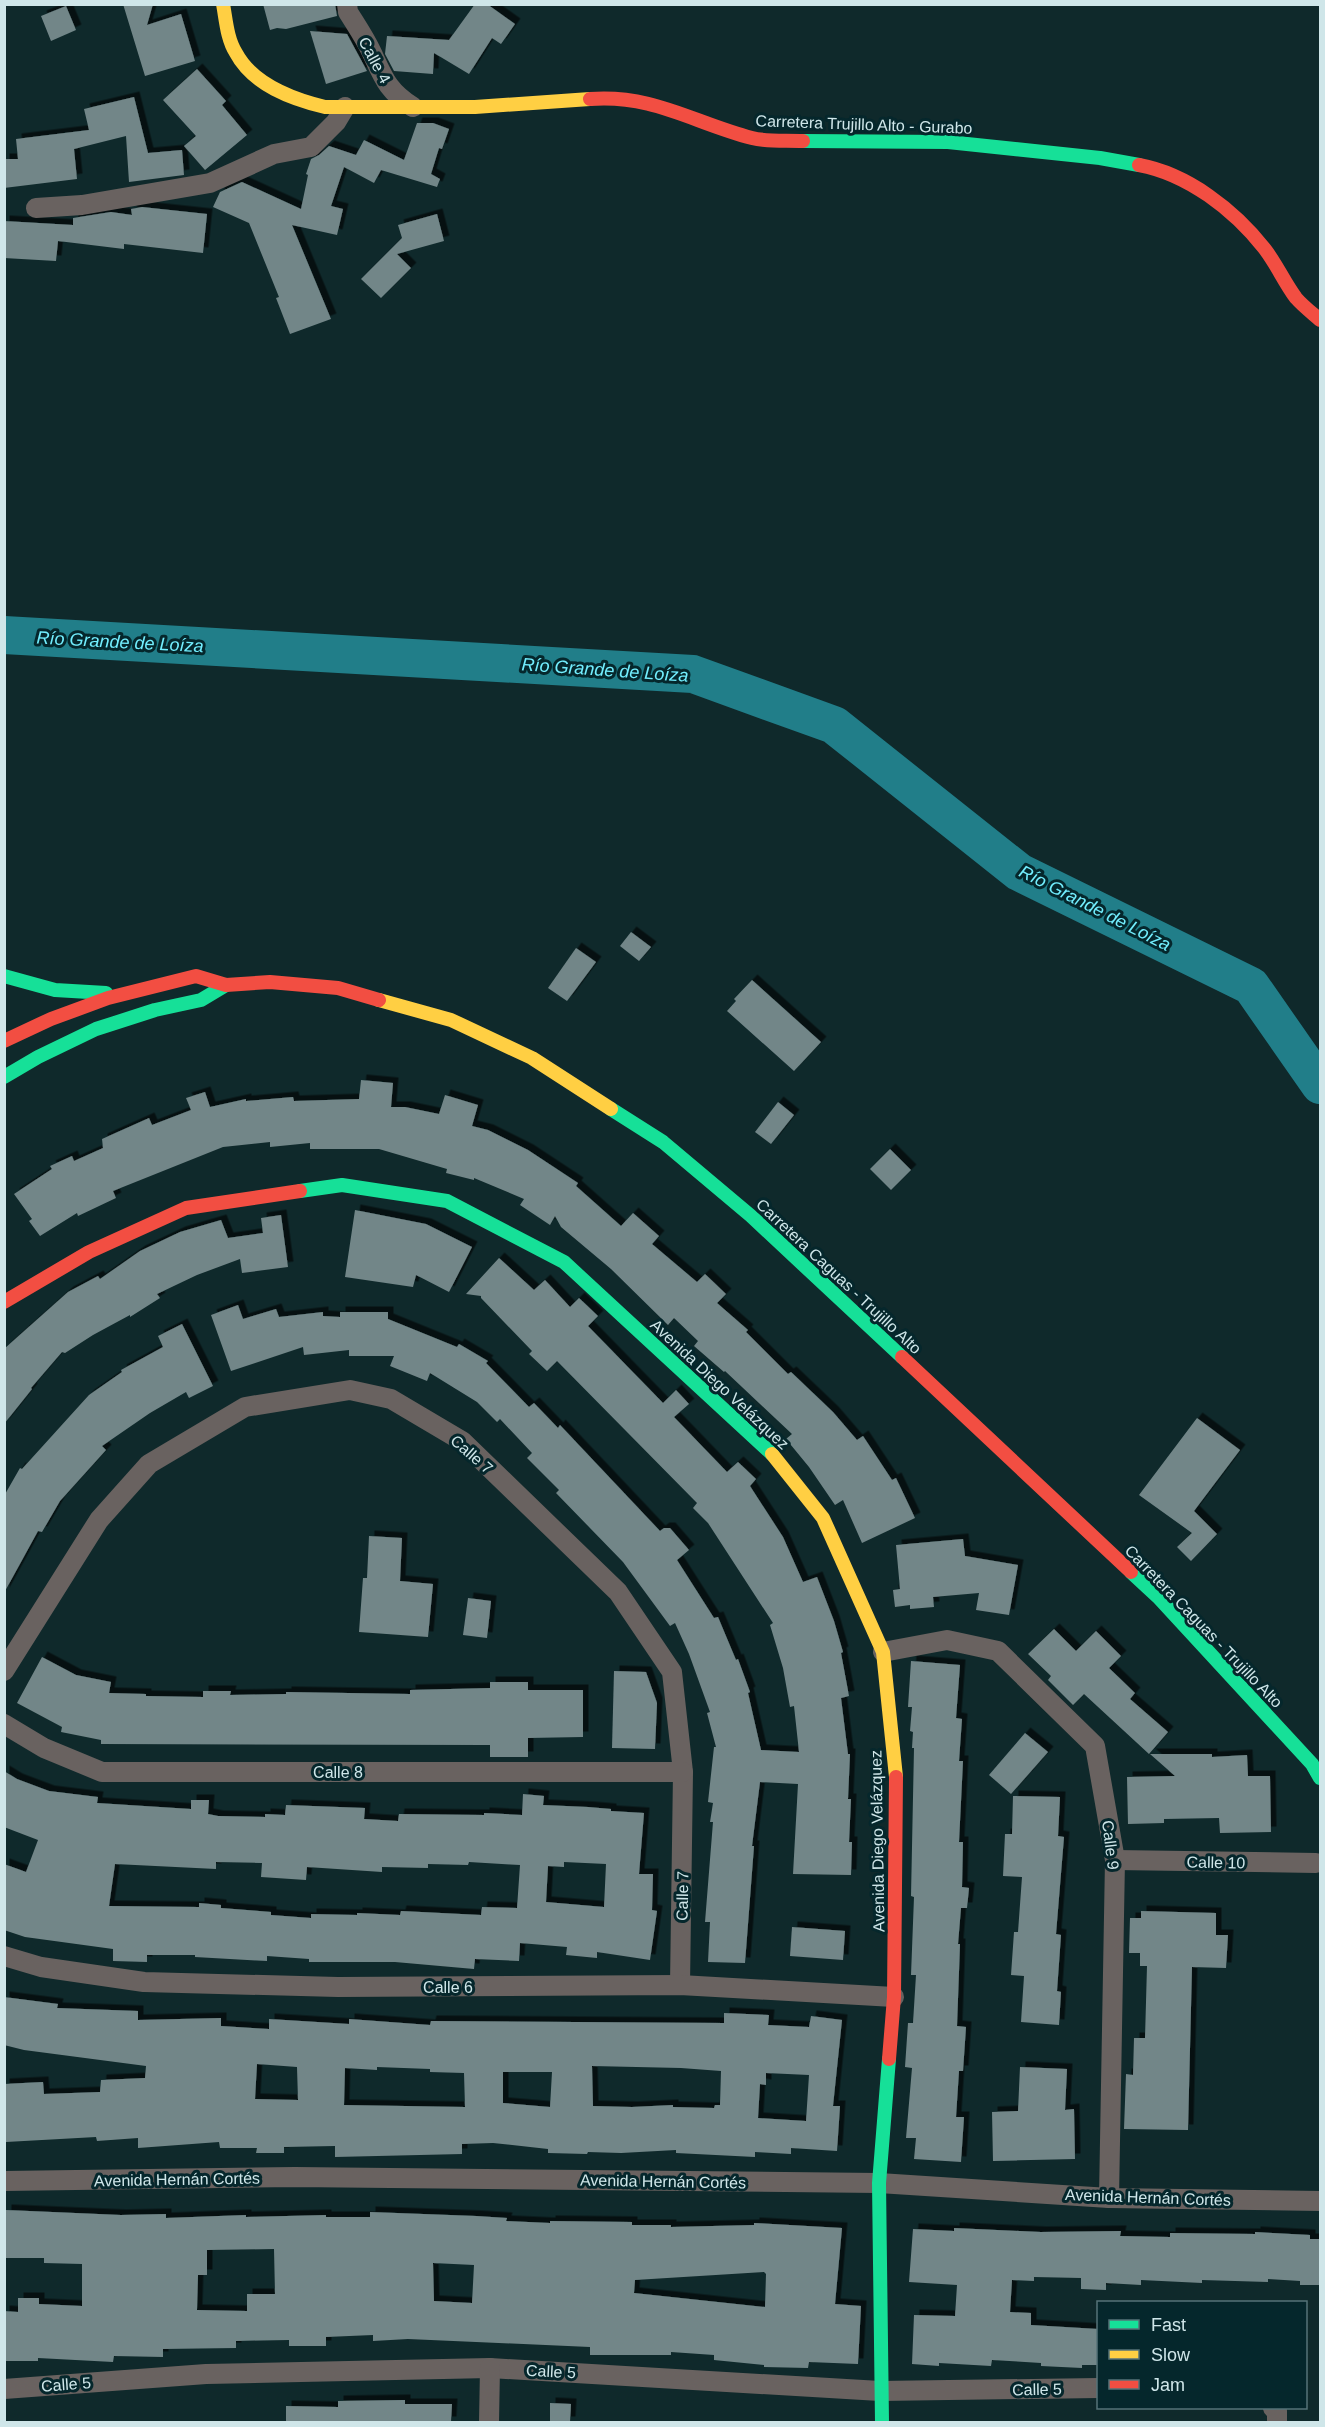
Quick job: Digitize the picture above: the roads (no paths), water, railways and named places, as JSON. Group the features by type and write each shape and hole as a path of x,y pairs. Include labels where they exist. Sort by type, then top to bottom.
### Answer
{"street":[{"name":"Carretera Trujillo Alto - Gurabo","path":"223,4 228,31 236,54 248,68 280,92 302,102 325,107 475,107 615,97 648,102 754,139 948,142 1100,158 1156,168 1188,184 1225,207 1264,248 1297,299 1320,320"},
{"name":"Calle 4","path":"347,4 348,12 371,51 380,75 396,96 413,107"},
{"path":"36,208 82,206 210,183 274,154 311,147 336,122 345,107"},
{"path":"4,976 22,983 56,990 103,993 132,991"},
{"name":"Carretera Caguas - Trujillo Alto","path":"4,1041 51,1019 132,991 196,976 226,985 270,982 338,988 451,1020 532,1058 663,1142 751,1216 1158,1598 1312,1764 1320,1778"},
{"name":"Carretera Caguas - Trujillo Alto","path":"4,1077 38,1056 96,1029 155,1010 201,1000 226,985"},
{"name":"Avenida Diego Velázquez","path":"4,1302 9,1297 90,1252 186,1208 342,1185 447,1201 564,1262 777,1458 823,1518 884,1652 896,1774 894,1997 879,2183 882,2422"},
{"name":"Calle 7","path":"4,1671 99,1520 149,1464 245,1407 350,1390 391,1399 462,1441 618,1593 672,1672 683,1772 680,1985"},
{"name":"Calle 9","path":"884,1652 947,1640 998,1651 1095,1746 1115,1860 1109,2198"},
{"name":"Calle 8","path":"4,1724 44,1748 102,1772 683,1772"},
{"name":"Calle 10","path":"1115,1860 1316,1863"},
{"name":"Calle 6","path":"4,1956 41,1967 144,1982 338,1987 680,1985 894,1997"},
{"name":"Avenida Hernán Cortés","path":"4,2181 295,2177 879,2183 1109,2198 1320,2201"},
{"path":"489,2422 490,2368"},
{"name":"Calle 5","path":"4,2389 206,2374 490,2368 880,2391 1097,2388"}],"waterway":[{"name":"Río Grande de Loíza","path":"4,635 693,674 834,725 1019,872 1251,986 1320,1085"}]}
